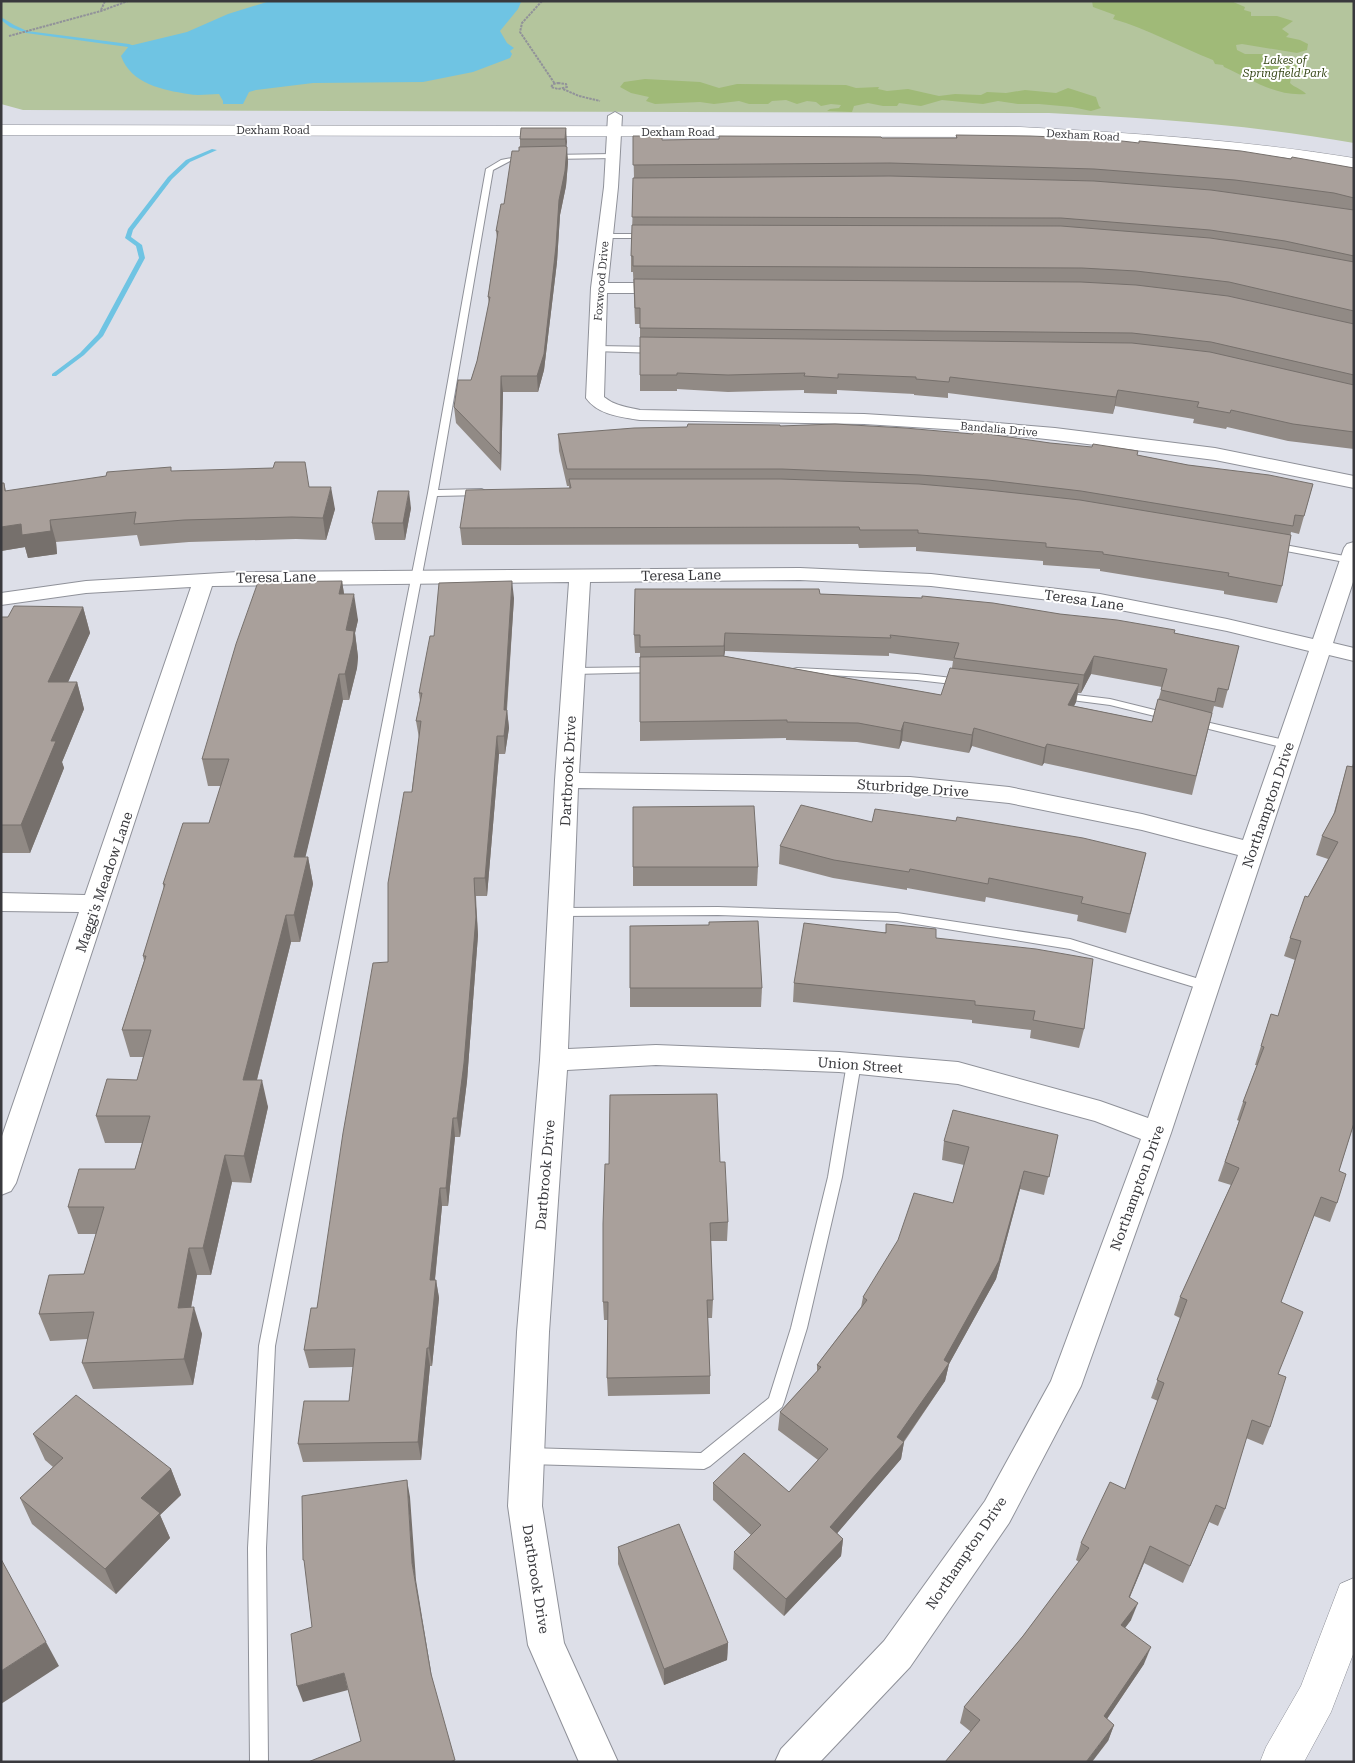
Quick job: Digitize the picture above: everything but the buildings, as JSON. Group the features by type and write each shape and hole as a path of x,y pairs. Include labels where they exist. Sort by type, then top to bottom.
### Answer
{"street":[{"name":"Dexham Road","path":"596,116 619,121"},
{"name":"Dexham Road","path":"1,130 619,121 1020,132 1158,138 1271,150 1354,163"},
{"name":"Foxwood Drive","path":"619,121 613,156 599,288 595,398 600,404 613,410 640,415"},
{"path":"611,186 630,186"},
{"path":"599,288 679,288"},
{"name":"Bandalia Drive","path":"640,415 864,419 961,425 1055,434 1215,454 1354,482"},
{"name":"Northampton Drive","path":"794,1762 896,1654 997,1512 1065,1386 1157,1133 1321,648 1350,571"},
{"name":"Teresa Lane","path":"1,599 86,587 204,580 416,576 800,574 931,580 1100,600 1228,625 1354,656"},
{"name":"Dartbrook Drive","path":"580,576 567,780 554,1060 532,1332 525,1506 546,1645 599,1762"},
{"name":"Maggi's Meadow Lane","path":"1,1183 204,580"},
{"name":"Sturbridge Drive","path":"567,780 920,786 1009,795 1142,822 1253,851"},
{"path":"1,902 96,904"},
{"name":"Union Street","path":"554,1060 656,1055 854,1063 958,1073 1100,1112 1157,1133"},
{"path":"1281,1762 1317,1698 1354,1596"}],"lane":[{"path":"259,1762 257,1548 267,1346 433,493 490,169 500,161 511,158 613,156"},
{"path":"605,236 654,236"},
{"path":"597,350 665,350"},
{"path":"433,493 491,492"},
{"path":"1264,544 1350,571"},
{"path":"574,671 669,670"},
{"path":"784,671 917,676 975,684"},
{"path":"1052,694 1110,702 1289,745"},
{"path":"561,912 718,911 897,917 1070,944 1207,986"},
{"path":"527,1456 704,1461 776,1402 798,1328 835,1177 854,1063"}],"path":[{"path":"101,11 105,1"},
{"path":"9,36 101,11 128,1"},
{"path":"542,1 522,23 520,32 555,84"},
{"path":"563,83 567,87 561,89 550,86 555,84 563,83"}],"green space":[{"name":"Lakes of Springfield Park","path":"1,1 1354,1 1354,143 1278,131 1202,123 1049,113 23,110 1,104"},
{"path":"1092,1 1231,1 1245,7 1244,10 1251,12 1251,16 1277,16 1293,21 1282,29 1289,34 1286,37 1308,44 1307,50 1297,53 1242,44 1236,45 1237,50 1245,54 1264,54 1267,59 1284,61 1303,68 1303,73 1291,78 1290,83 1306,94 1284,93 1264,86 1223,65 1215,64 1213,60 1113,19 1115,15 1093,7"},
{"path":"645,79 700,82 719,88 737,84 846,85 856,88 879,87 878,89 887,91 908,89 939,96 955,94 981,95 987,92 1006,93 1025,90 1056,93 1068,88 1096,97 1101,108 1091,111 1039,104 1018,104 998,101 983,104 942,100 921,106 899,103 897,106 883,106 868,103 854,106 852,112 827,111 839,108 841,105 821,106 816,102 807,101 797,104 786,100 772,101 768,104 749,104 739,101 714,104 700,102 655,104 646,101 649,97 631,93 620,87 624,82"}],"water":[{"path":"270,1 521,2 518,9 500,31 507,43 514,48 510,51 512,54 510,58 473,72 423,82 313,83 256,90 249,92 243,104 223,104 219,94 192,95 158,88 149,84 132,73 121,56 129,46 187,32 228,14"}],"waterway":[{"path":"1,18 12,26 26,32 129,46 142,50"},
{"path":"54,375 82,354 101,335 142,258 139,245 128,238 130,230 170,178 188,161 214,150"}]}
